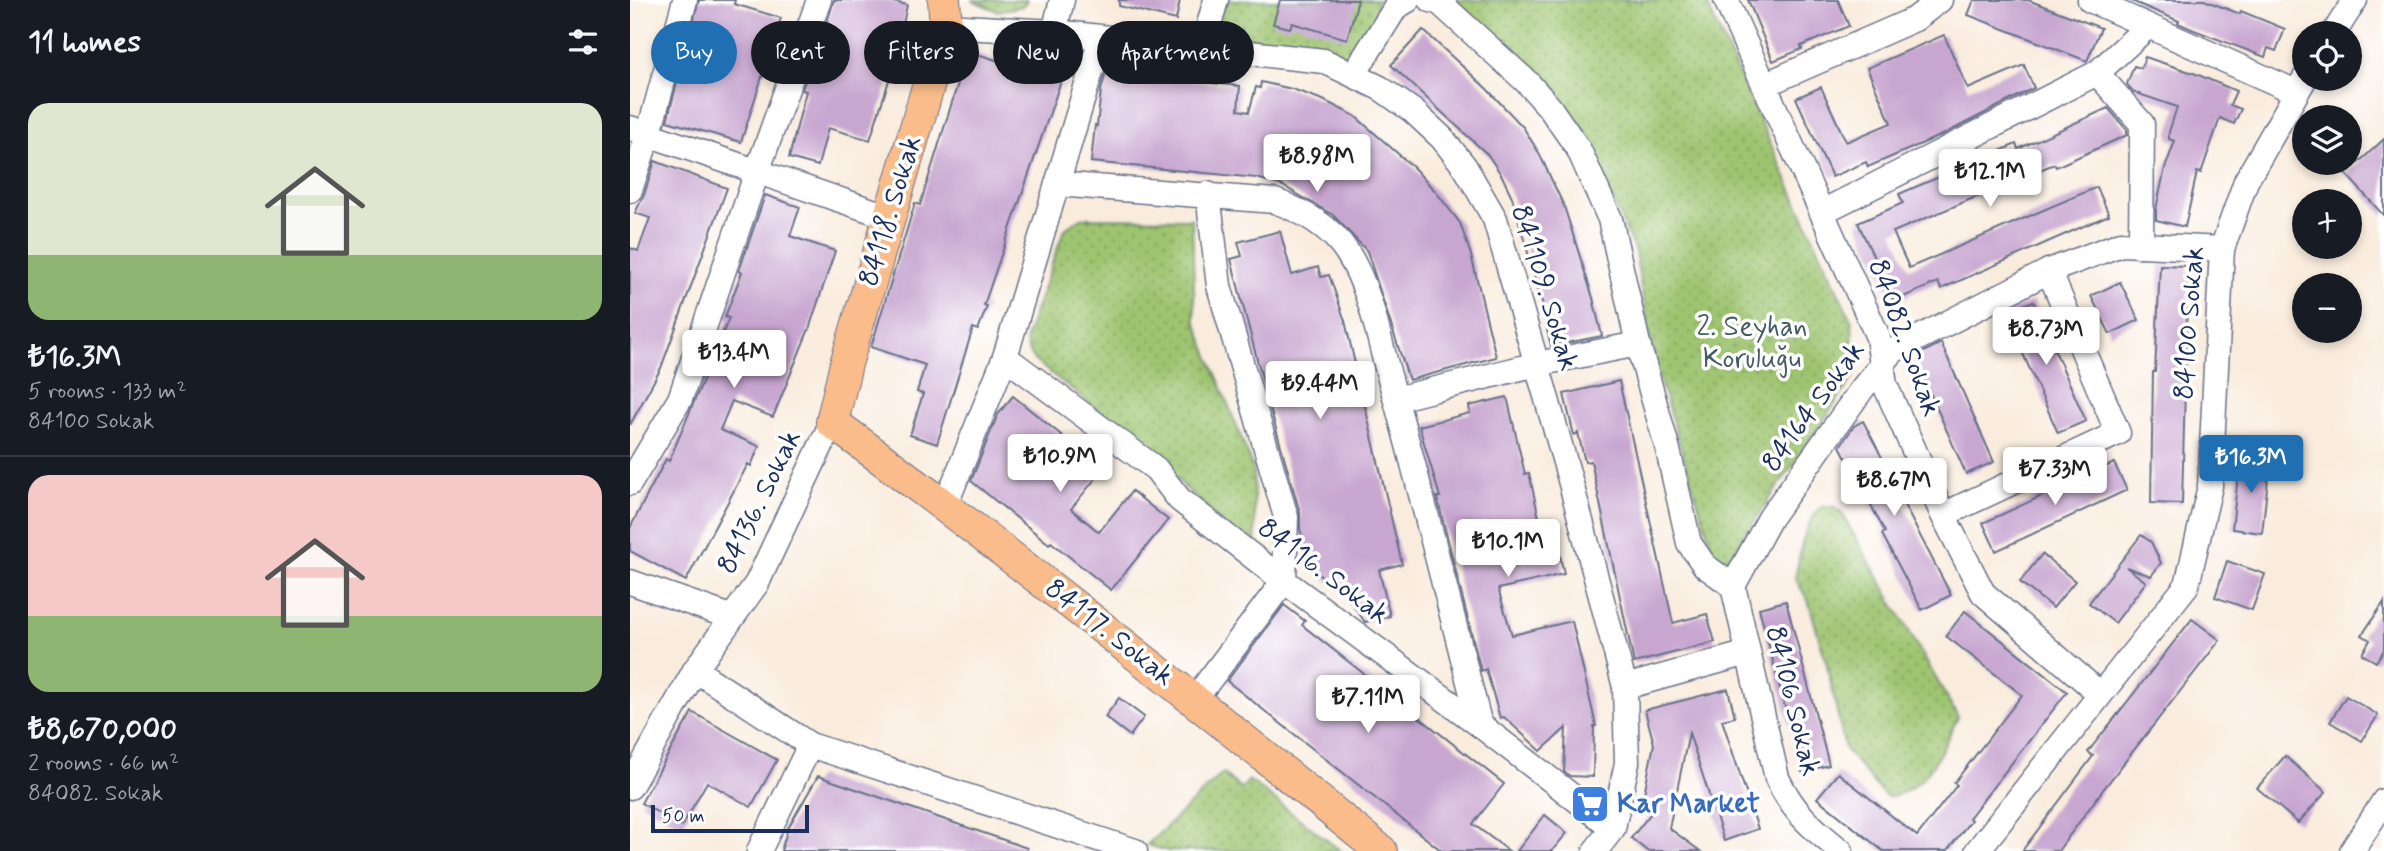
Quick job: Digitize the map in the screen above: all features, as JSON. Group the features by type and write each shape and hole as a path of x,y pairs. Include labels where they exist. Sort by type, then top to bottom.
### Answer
{"main road":[{"name":"84118. Sokak","path":"832,422 945,13"},
{"name":"84117. Sokak","path":"832,422 1195,699 1381,851"}],"street":[{"path":"630,190 639,132 685,0"},
{"path":"630,483 680,399 819,0"},
{"path":"1057,21 1062,0"},
{"path":"1210,21 1216,0"},
{"path":"1354,74 1396,7 1408,0"},
{"path":"1432,0 1440,3 1528,83 1550,108 1579,150 1610,219 1638,344 1668,450 1689,543 1705,566 1732,586"},
{"name":"84082. Sokak","path":"1726,0 1878,337 1885,385 1943,514 1983,593 2100,694"},
{"path":"1764,85 1915,19 1940,0"},
{"path":"2090,0 2147,27 2292,82"},
{"path":"2342,21 2355,0"},
{"name":"841109. Sokak","path":"945,13 993,21"},
{"path":"1822,212 2097,73 2147,27"},
{"path":"945,506 1004,357 1097,51"},
{"name":"841109. Sokak","path":"1254,54 1324,61 1380,88 1442,138 1483,194 1495,219 1537,364 1625,687"},
{"path":"2097,73 2142,124 2141,245"},
{"name":"84100 Sokak","path":"1977,851 2187,585 2210,486 2222,249 2246,181 2297,91"},
{"path":"639,132 890,216"},
{"path":"1057,184 1275,201 1303,211 1328,229 1347,252 1358,273 1396,399 1480,725"},
{"path":"1195,699 1284,581 1286,517 1219,286 1208,194"},
{"name":"84164 Sokak","path":"1732,586 1770,518 1894,351 2049,271 2121,244 2222,249"},
{"path":"1943,514 2118,433 2049,271"},
{"path":"1396,399 1537,364 1638,344"},
{"name":"84116. Sokak","path":"1004,357 1156,469 1179,499 1284,581 1480,725 1613,828"},
{"name":"84136. Sokak","path":"630,787 695,670 757,583 832,422"},
{"path":"630,582 732,617"},
{"name":"84106 Sokak","path":"1732,586 1777,778 1786,797 1810,826 1840,851"},
{"path":"1597,850 1613,828 1627,764 1625,687 1748,653"},
{"path":"695,670 810,746 1071,842 1135,851"},
{"path":"759,851 810,746"},
{"path":"2352,851 2384,801"}],"green space":[{"path":"971,0 1027,0 1023,6 998,11"},
{"path":"1225,0 1388,0 1357,58 1254,38 1254,21 1220,21"},
{"name":"2. Seyhan Koruluğu","path":"1447,0 1705,0 1852,322 1854,376 1731,555 1722,561 1715,557 1654,362 1635,252 1582,128 1550,86"},
{"path":"1081,218 1192,219 1195,320 1253,468 1256,556 1132,436 1034,360 1027,347 1026,337 1064,230"},
{"path":"1823,506 1833,506 1841,512 1958,717 1939,755 1924,777 1902,793 1888,797 1845,749 1827,665 1808,600 1795,578 1806,530"},
{"path":"1223,773 1241,789 1249,780 1341,851 1168,851 1147,845"}],"building":[{"path":"699,0 735,0 734,4 781,18 780,21 751,21 751,84 760,84 741,142 667,121 677,84 737,84 737,21 693,21"},
{"path":"834,0 884,0 907,5 904,21 864,21 864,84 888,84 870,140 828,128 818,166 789,158 806,91 802,90 804,84 850,84 850,21 827,21"},
{"path":"1119,0 1180,0 1176,20 1119,6"},
{"path":"1280,0 1358,0 1347,39 1292,23 1290,28 1273,24"},
{"path":"1748,0 1838,0 1849,26 1773,61"},
{"path":"1974,0 2028,0 2101,28 2087,61 1968,15"},
{"path":"2129,0 2204,0 2240,14 2241,11 2285,29 2276,51 2268,48 2265,57 2194,30"},
{"path":"1423,30 1487,89 1523,127 1539,153 1564,206 1602,336 1551,346 1544,309 1512,197 1502,176 1488,155 1391,65"},
{"path":"1944,35 1968,89 2024,65 2034,88 1944,134 1868,167 1866,162 1832,177 1796,98 1821,87 1846,142 1891,123 1867,68"},
{"path":"979,55 993,59 993,84 1060,84 984,305 987,306 978,330 973,328 937,444 910,435 923,394 917,392 925,365 871,347 915,203 920,205 958,84 979,84"},
{"path":"2145,57 2236,91 2230,105 2241,109 2234,124 2220,118 2201,173 2197,172 2185,227 2156,220 2165,168 2175,141 2169,139 2169,132 2177,107 2133,92 2127,84 2134,66 2141,68"},
{"path":"1261,82 1323,100 1355,116 1412,166 1460,223 1471,255 1496,357 1409,380 1367,251 1333,215 1283,186 1257,178 1091,162 1103,84 1240,86 1238,110 1249,112 1256,87 1260,88"},
{"path":"2108,108 2127,130 2127,135 2056,167 2054,164 1893,232 1909,268 2097,187 2109,215 1941,289 1938,282 1894,301 1858,223 1903,203 1899,194 2016,144 2018,149"},
{"path":"2384,139 2384,216 2347,175 2362,175 2362,159"},
{"path":"655,161 727,188 661,368 630,425 630,248 638,251 650,218 635,213"},
{"path":"765,195 800,207 790,236 835,251 809,329 773,417 732,401 720,430 759,446 751,466 748,464 686,581 630,551 630,528 666,459 669,461 729,318 725,317 742,272 739,271"},
{"path":"1280,231 1292,275 1318,267 1321,277 1329,275 1345,321 1402,564 1379,570 1390,616 1365,622 1346,595 1311,568 1300,529 1300,513 1231,259 1242,256 1238,242"},
{"path":"2160,265 2188,266 2182,504 2151,503 2153,372"},
{"path":"2120,282 2139,320 2110,334 2091,296"},
{"path":"2033,301 2086,421 2058,433 2005,313"},
{"path":"1941,343 1994,462 1966,474 1914,357"},
{"path":"1619,381 1673,623 1707,614 1715,642 1634,663 1591,461 1585,462 1578,433 1574,435 1564,394"},
{"path":"1013,396 1103,469 1071,509 1099,532 1132,491 1168,520 1111,590 971,481 998,414"},
{"path":"1507,397 1525,474 1529,473 1547,554 1559,551 1564,574 1498,589 1512,635 1572,621 1596,726 1593,777 1570,776 1564,772 1566,728 1541,751 1504,717 1500,718 1486,669 1481,671 1437,497 1440,497 1419,426 1470,413 1469,406"},
{"path":"1863,421 1951,595 1922,610 1840,446 1854,426"},
{"path":"2240,458 2270,461 2262,533 2232,529"},
{"path":"2114,463 2127,490 1996,551 1983,523"},
{"path":"2141,535 2151,542 2161,563 2151,576 2126,567 2146,582 2115,623 2089,603"},
{"path":"2042,554 2075,581 2053,608 2020,582"},
{"path":"2227,561 2265,574 2252,610 2215,597"},
{"path":"1786,601 1829,765 1802,772 1759,608"},
{"path":"2384,602 2384,650 2376,662 2362,654 2370,640 2362,635"},
{"path":"1284,605 1305,621 1302,625 1504,784 1473,824 1509,851 1442,851 1227,681"},
{"path":"1965,611 2067,692 1969,818 1971,820 1947,851 1883,851 1817,798 1838,773 1917,836 2022,695 1946,636"},
{"path":"2192,619 2220,640 2058,851 2022,851 2093,756 2088,752"},
{"path":"1728,689 1735,717 1722,720 1758,829 1724,841 1689,733 1669,828 1700,851 1647,851 1631,838 1656,807 1642,804 1654,744 1645,710"},
{"path":"2346,696 2378,715 2362,741 2330,722"},
{"path":"1119,698 1144,717 1130,736 1105,717"},
{"path":"692,712 777,760 751,807 707,782 682,826 641,803"},
{"path":"2285,756 2326,792 2298,823 2257,788"},
{"path":"818,776 1027,848 1027,851 781,851 788,828"},
{"path":"1545,815 1567,833 1552,851 1517,851"}],"place":[{"name":"Kar Market","path":"1590,804"}]}
